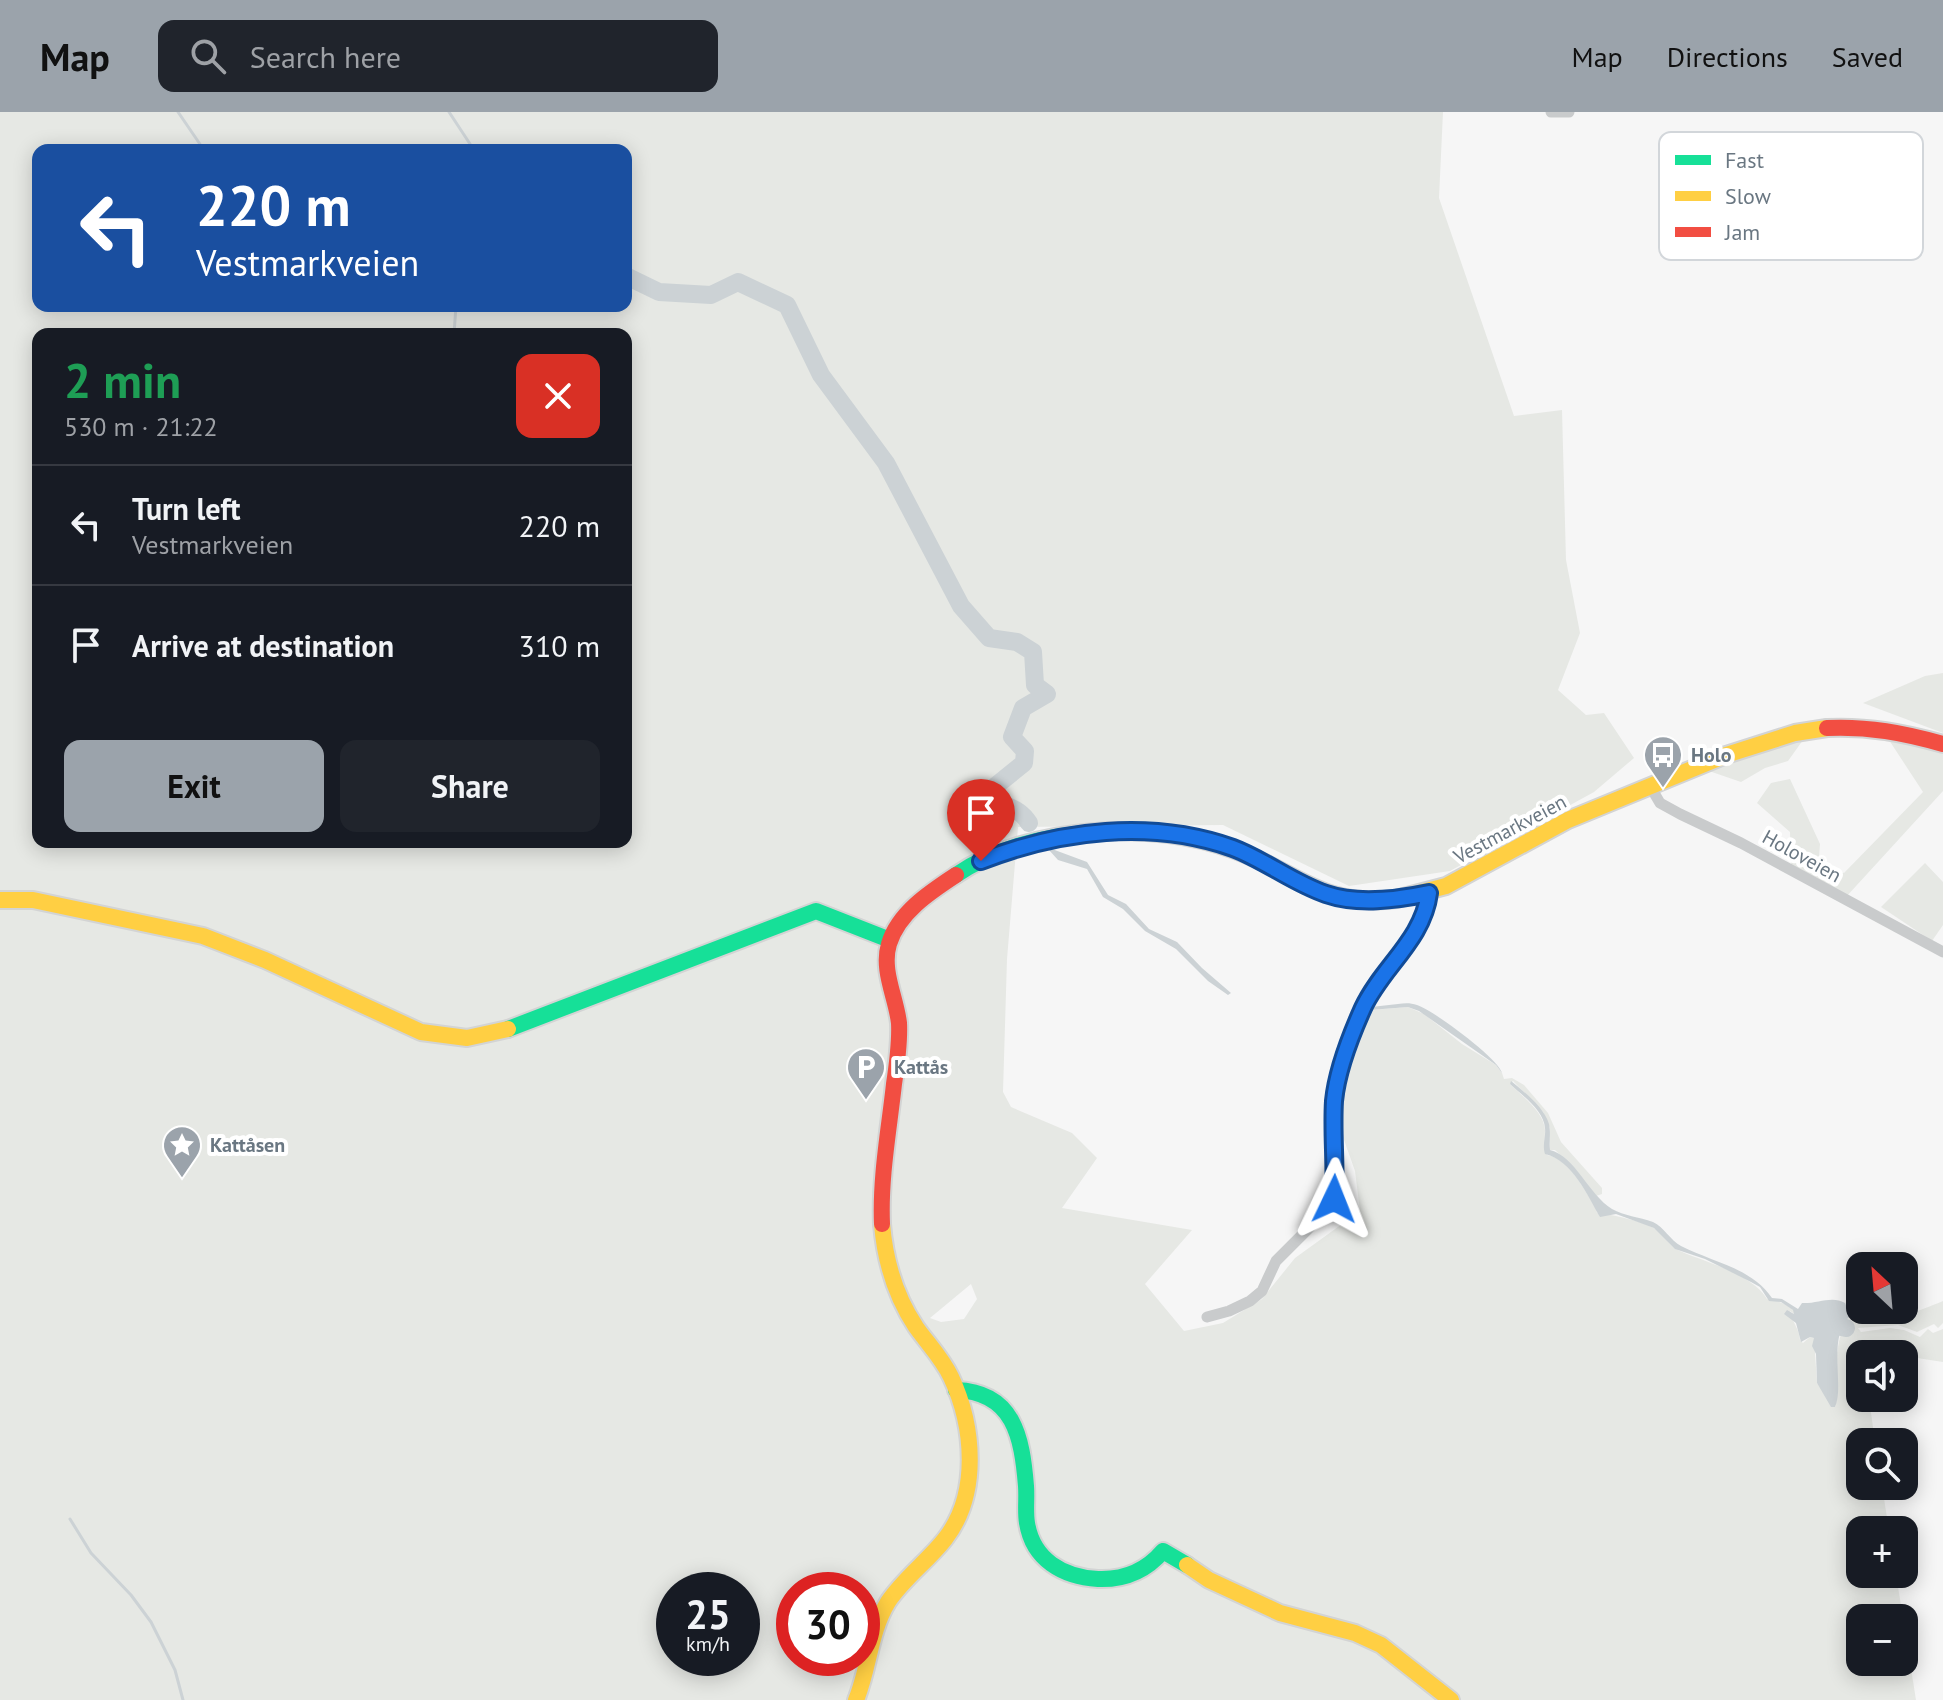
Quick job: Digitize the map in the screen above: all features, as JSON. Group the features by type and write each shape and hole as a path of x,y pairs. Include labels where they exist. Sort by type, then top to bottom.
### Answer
{"street":[{"path":"1551,112 1569,112"},
{"name":"Vestmarkveien","path":"890,940 915,905 943,882 1013,849 1049,839 1082,833 1141,832 1220,844 1258,859 1312,888 1344,898 1379,900 1429,893 1475,872 1570,818 1754,744 1807,729 1858,725 1894,729 1943,744"},
{"name":"Holoveien","path":"1650,786 1660,803 1943,952"},
{"path":"1207,1317 1229,1311 1262,1291 1276,1261 1334,1199 1334,1102 1350,1039 1376,986 1414,936 1429,893"},
{"path":"0,900 33,900 203,936 265,960 421,1032 447,1038 471,1039 497,1033 816,911 890,940 888,967 898,1005 899,1027 883,1183 884,1241 890,1270 903,1304 942,1361 956,1390 969,1459 966,1500 949,1536 888,1603 881,1616 867,1672 856,1700"},
{"path":"956,1390 990,1395 1006,1409 1017,1435 1024,1471 1026,1523 1046,1562 1058,1571 1088,1578 1121,1578 1140,1572 1155,1562 1163,1551 1176,1555 1209,1580 1280,1613 1355,1633 1372,1641 1451,1700"}],"shaded area":[{"path":"0,112 1443,112 1439,198 1514,416 1562,410 1566,560 1580,633 1558,690 1586,715 1604,713 1634,758 1594,792 1450,871 1349,886 1223,825 1018,827 1007,959 1003,1092 1011,1107 1072,1133 1097,1158 1062,1208 1192,1230 1145,1284 1184,1331 1223,1323 1262,1299 1295,1258 1360,1211 1355,1171 1343,1137 1343,1103 1349,1064 1371,1010 1408,1007 1424,1014 1462,1044 1496,1065 1504,1079 1512,1078 1524,1085 1548,1113 1561,1142 1602,1188 1602,1194 1596,1196 1575,1169 1555,1150 1550,1150 1550,1128 1543,1112 1513,1081 1510,1084 1532,1105 1544,1123 1547,1155 1570,1169 1597,1213 1652,1227 1676,1249 1740,1276 1767,1299 1783,1303 1796,1312 1790,1311 1800,1340 1803,1343 1810,1337 1814,1338 1817,1383 1835,1407 1837,1354 1846,1317 1846,1324 1918,1324 1918,1310 1943,1301 1943,1323 1938,1328 1934,1324 1917,1332 1898,1325 1858,1328 1861,1332 1890,1328 1904,1330 1920,1337 1928,1329 1933,1333 1943,1329 1943,1362 1918,1358 1918,1340 1846,1340 1846,1412 1871,1412 1873,1428 1846,1428 1846,1500 1884,1500 1887,1516 1846,1516 1846,1588 1898,1588 1901,1604 1846,1604 1846,1676 1912,1676 1916,1700 0,1700","holes":["971,1284 977,1299 964,1319 941,1322 930,1318"]},
{"path":"1943,673 1943,733 1863,703 1925,676"},
{"path":"1887,737 1943,753 1943,791 1846,897 1791,866 1790,832 1757,803 1771,783 1790,779 1820,844 1819,857 1844,873 1923,792"},
{"path":"1803,740 1788,761 1765,768 1741,782 1709,771 1755,752"},
{"path":"1049,850 1087,862 1108,895 1126,904 1149,929 1177,942 1231,993 1228,995 1208,981 1176,949 1145,931 1123,909 1103,897 1087,869 1058,860"},
{"path":"1925,863 1943,882 1943,925 1932,941 1881,907"},
{"path":"1408,1003 1437,1016 1464,1036 1490,1057 1498,1066 1502,1073 1496,1065 1419,1011 1408,1007 1370,1010 1371,1007"},
{"path":"1511,1081 1543,1112 1550,1127 1550,1150 1567,1160 1612,1209 1653,1222 1681,1246 1743,1273 1754,1279 1772,1298 1782,1299 1798,1309 1802,1303 1830,1300 1845,1303 1846,1321 1839,1336 1838,1398 1835,1407 1831,1407 1817,1383 1816,1354 1812,1346 1814,1338 1801,1342 1796,1323 1784,1314 1787,1310 1794,1314 1793,1310 1781,1302 1769,1301 1760,1287 1751,1282 1705,1259 1675,1249 1654,1228 1616,1214 1600,1217 1571,1171 1545,1154 1541,1116 1510,1084"}],"waterway":[{"path":"178,112 200,144"},
{"path":"449,112 470,144"},
{"path":"632,279 659,292 711,295 738,282 787,305 821,375 886,463 961,606 989,638 1017,642 1033,652 1035,685 1047,694 1023,708 1012,737 1025,751 1024,763 993,788 992,793 1029,823"},
{"path":"454,328 456,312"},
{"path":"1841,1327 1846,1328"},
{"path":"70,1519 91,1553 131,1595 151,1622 175,1670 183,1700"}],"traffic: fast":[{"path":"956,875 985,858 1019,846 1055,837 1130,831 1203,840 1235,850 1329,894 1370,900 1396,899"},
{"path":"508,1029 816,911 890,940"},
{"path":"956,1390 991,1399 1003,1408 1011,1420 1022,1451 1030,1536 1052,1564 1073,1575 1098,1579 1134,1573 1163,1551 1187,1565"}],"traffic: slow":[{"path":"1396,899 1446,886 1568,820 1726,755 1795,733 1827,728"},
{"path":"0,900 33,900 203,936 265,960 421,1032 467,1038 508,1029"},
{"path":"856,1700 882,1613 901,1585 945,1539 956,1521 964,1502 970,1460 959,1396 947,1370 916,1327 897,1291 882,1224"},
{"path":"1187,1565 1209,1580 1280,1613 1355,1633 1381,1645 1451,1700"}],"traffic: jam":[{"path":"1827,728 1886,731 1943,744"},
{"path":"882,1224 884,1171 899,1038 899,1023 887,964 889,944 907,913 956,875"}],"place":[{"name":"Holo","path":"1663,789"},
{"name":"Kattås","path":"866,1101"},
{"name":"Kattåsen","path":"182,1179"}],"route":[{"path":"981,861 1065,835 1141,832 1191,838 1231,848 1327,895 1360,900 1429,893 1414,936 1376,986 1350,1039 1334,1102 1334,1199"}]}
